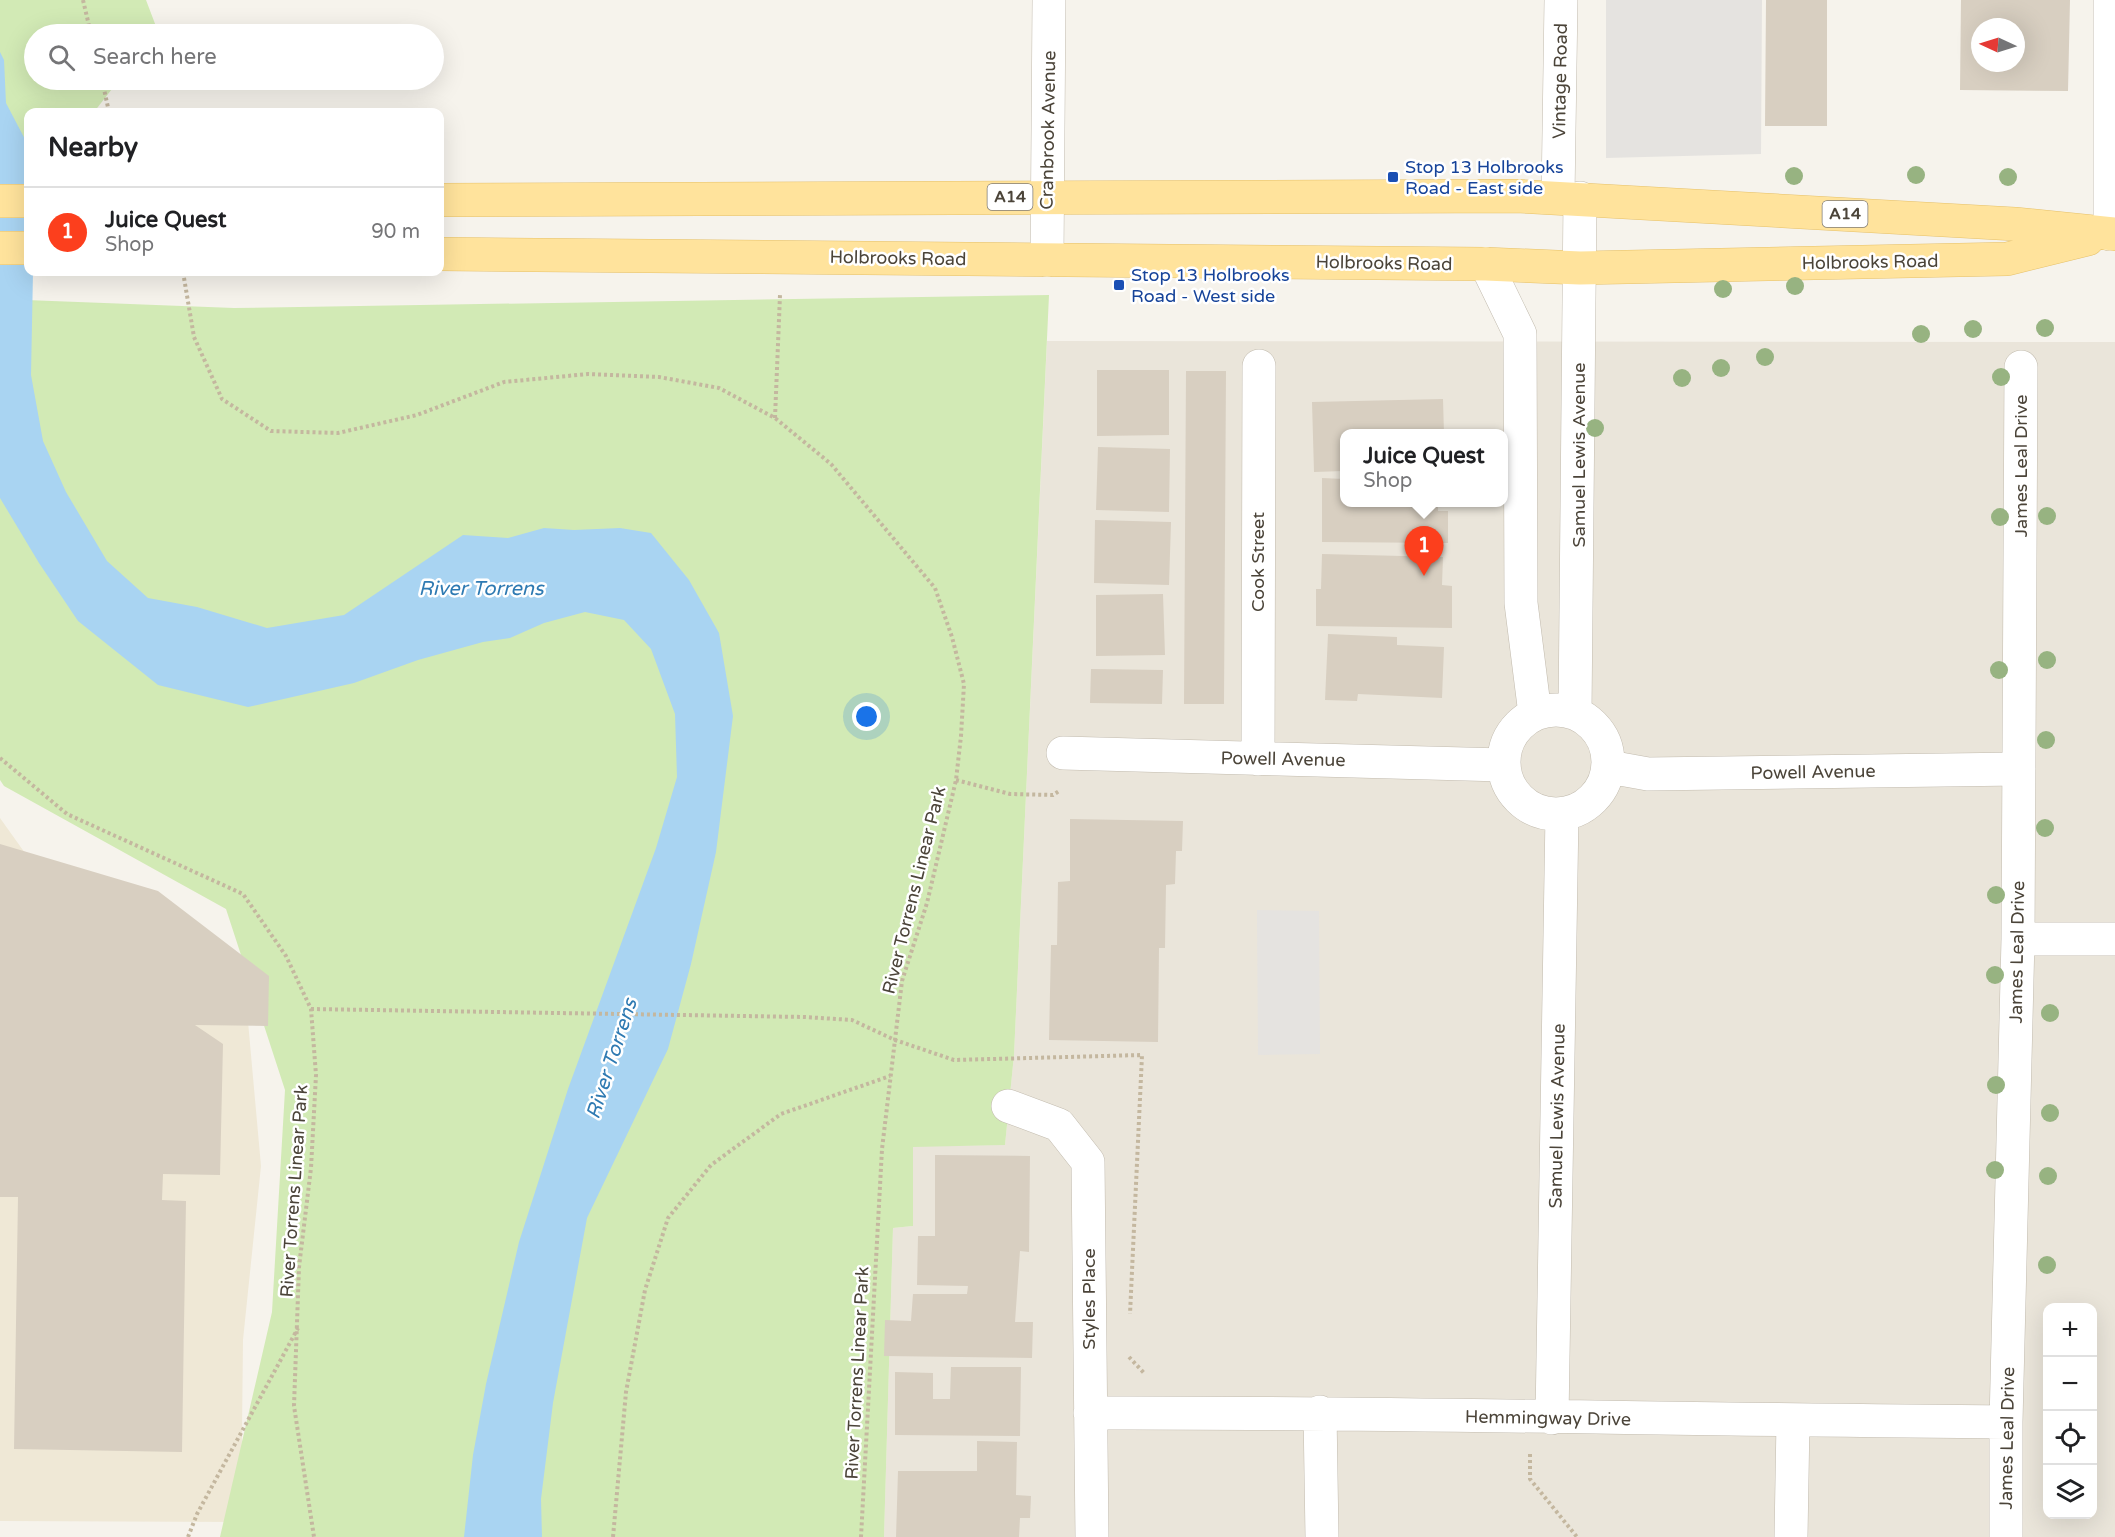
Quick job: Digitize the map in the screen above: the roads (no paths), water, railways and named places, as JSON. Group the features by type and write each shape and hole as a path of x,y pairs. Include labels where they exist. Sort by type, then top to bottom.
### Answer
{"main road":[{"name":"A14","path":"444,200 1046,196 1569,198 2015,224 2112,234"},
{"path":"0,201 24,201"},
{"name":"Holbrooks Road","path":"444,254 1486,264 1580,268 2007,259 2112,234"},
{"path":"0,248 24,248"}],"street":[{"name":"Cranbrook Avenue","path":"1047,260 1049,0"},
{"name":"Vintage Road","path":"1561,0 1569,198"},
{"path":"2110,0 2112,234"},
{"name":"Samuel Lewis Avenue","path":"1569,198 1580,268 1575,712"},
{"path":"1486,264 1520,334 1521,603 1535,714"},
{"name":"Cook Street","path":"1258,759 1259,366"},
{"name":"James Leal Drive","path":"2006,1537 2006,1422 2018,939 2021,367"},
{"path":"1548,710 1575,712 1590,722 1601,735 1608,750 1608,767 1603,784 1593,799 1579,810 1562,814 1545,814 1529,807 1516,796 1507,782 1503,765 1511,735 1521,722 1535,714 1548,710"},
{"name":"Powell Avenue","path":"1063,753 1503,765"},
{"name":"Powell Avenue","path":"1608,767 1648,774 2019,769"},
{"name":"Samuel Lewis Avenue","path":"1552,1418 1562,814"},
{"path":"2018,939 2115,939"},
{"name":"Styles Place","path":"1008,1106 1059,1125 1088,1162 1092,1537"},
{"path":"1320,1412 1322,1537"},
{"name":"Hemmingway Drive","path":"1090,1413 1320,1412 1552,1418 2006,1422"},
{"path":"1791,1537 1793,1421"}],"water":[{"name":"River Torrens","path":"0,52 4,60 6,103 24,137 24,276 33,276 31,375 43,441 66,492 107,561 148,598 197,607 267,628 344,615 463,535 508,538 544,528 574,530 620,528 651,533 689,580 719,633 733,716 716,852 691,964 668,1049 587,1218 553,1403 541,1499 542,1537 464,1537 473,1455 486,1384 519,1242 568,1089 656,848 677,777 675,714 651,649 624,620 585,612 544,623 510,638 483,642 418,660 354,683 248,707 158,685 78,621 39,563 0,498"}],"place":[{"name":"Stop 13 Holbrooks Road - East side","path":"1393,177"},
{"name":"Stop 13 Holbrooks Road - West side","path":"1119,285"},
{"name":"Juice Quest","path":"1424,576"}]}
